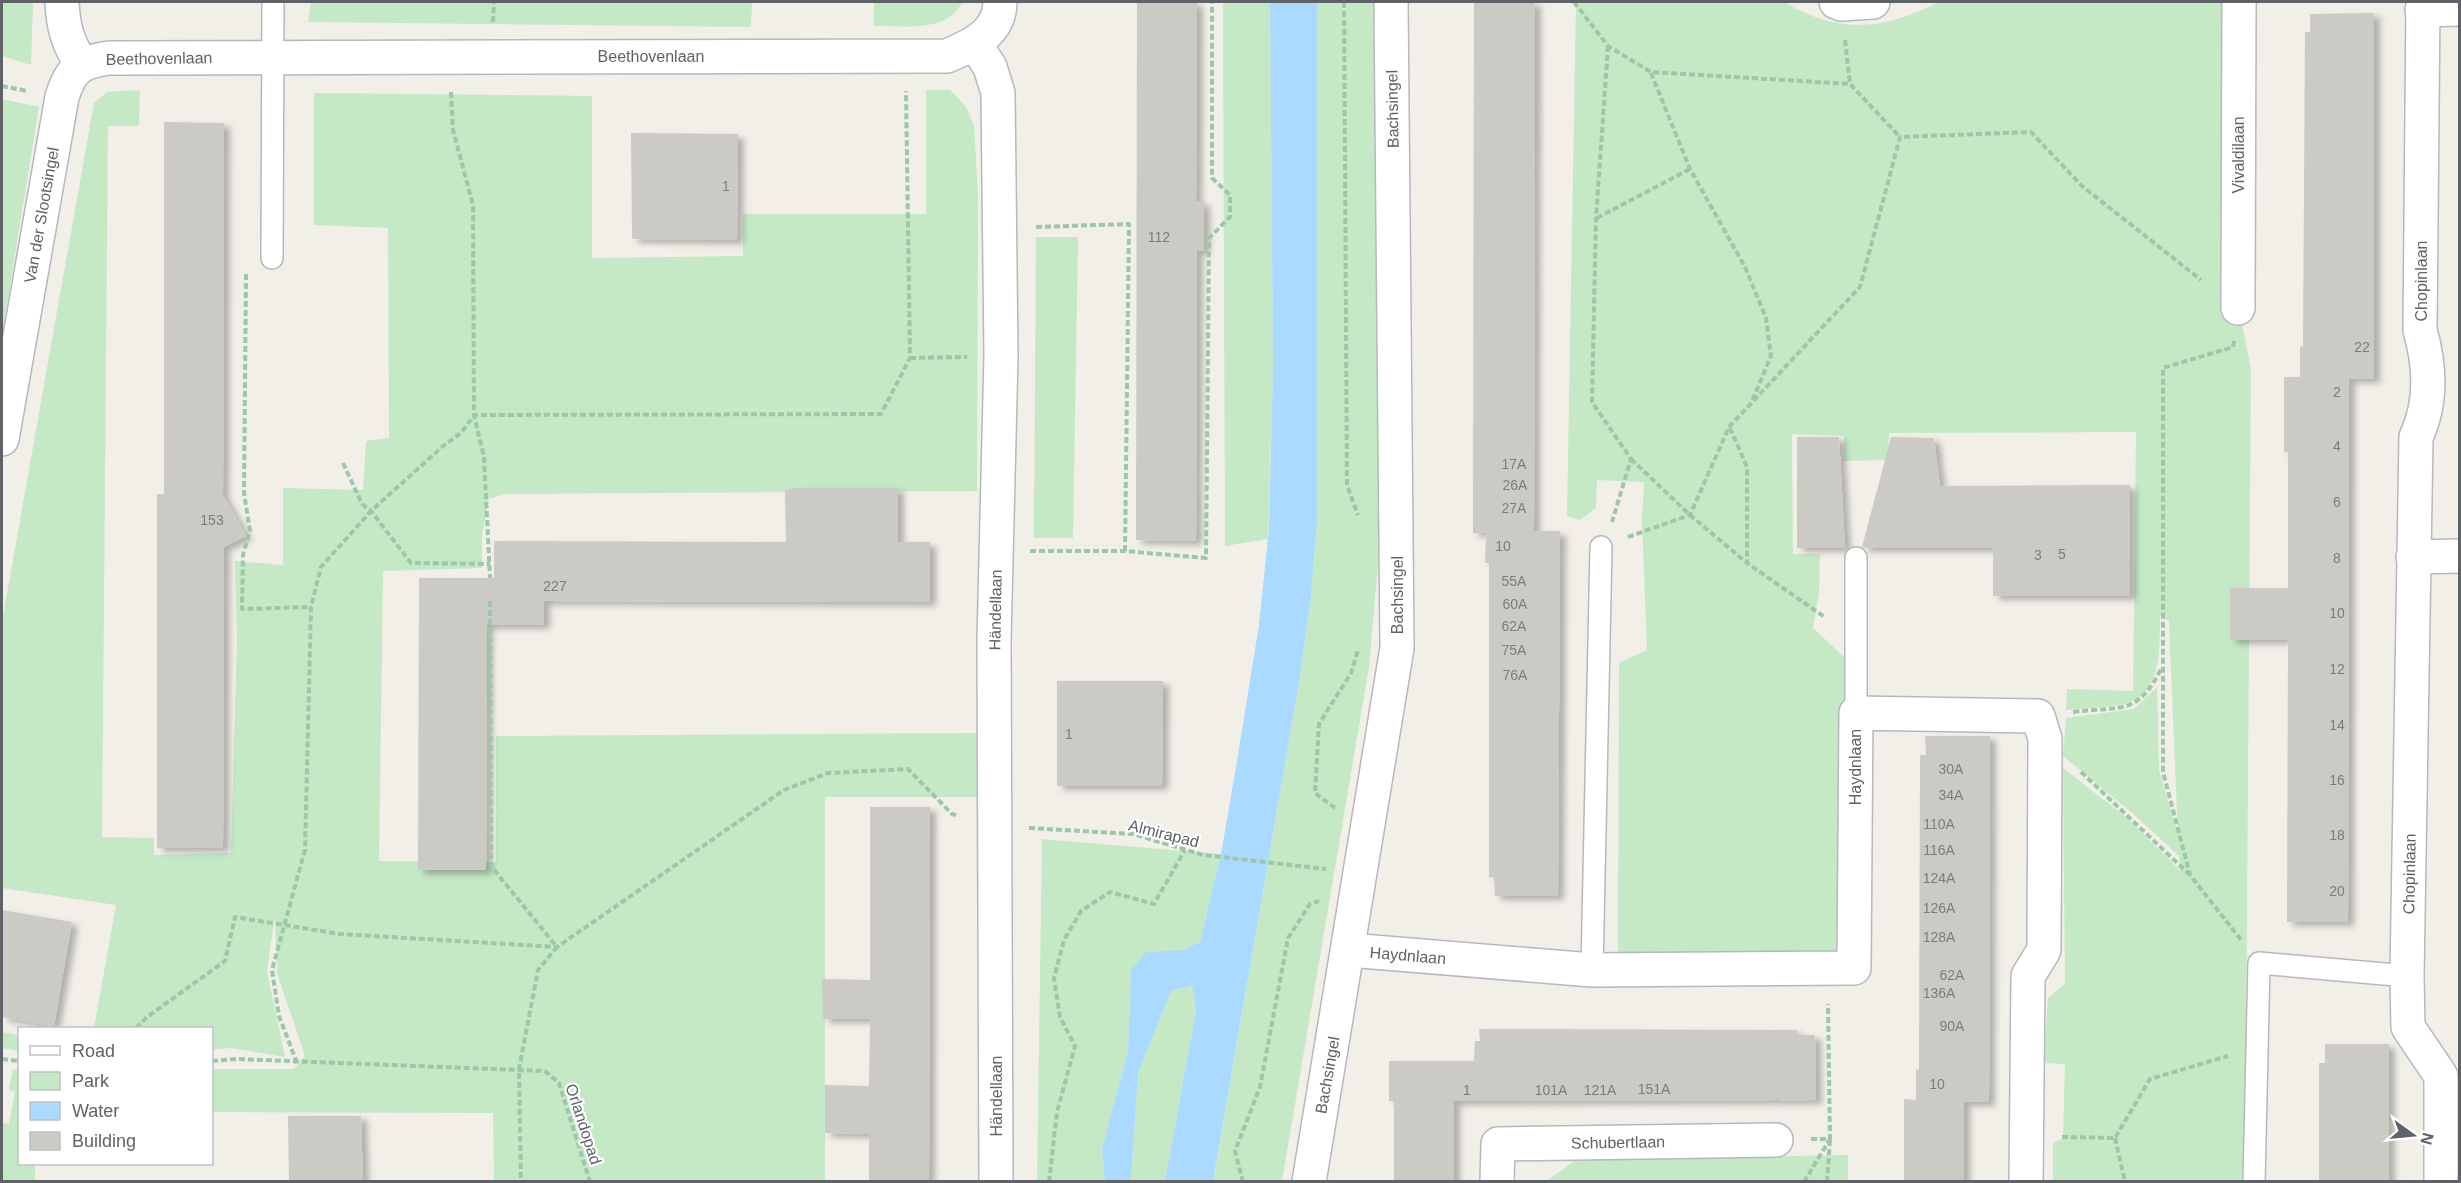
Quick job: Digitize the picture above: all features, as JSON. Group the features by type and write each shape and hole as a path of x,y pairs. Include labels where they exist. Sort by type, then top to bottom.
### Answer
{"street":[{"path":"62,2 67,36 82,65"},
{"name":"Beethovenlaan","path":"82,65 110,58 450,55 947,56 975,44 988,34 1000,2"},
{"name":"Bachsingel","path":"1309,1182 1397,648 1391,2"},
{"name":"Vivaldilaan","path":"2238,308 2239,2"},
{"path":"2422,5 2460,9"},
{"name":"Chopinlaan","path":"2422,5 2420,330 2428,358 2425,417 2416,437 2407,976 2408,1027 2441,1076 2441,1182"},
{"name":"Händellaan","path":"975,44 990,67 998,93 1001,356 996,551 994,825 996,1182"},
{"name":"Van der Slootsingel","path":"2,439 62,97 67,80 82,65"},
{"path":"2413,557 2460,556"},
{"name":"Haydnlaan","path":"1348,950 1592,970 1854,968 1856,713 2041,728"},
{"path":"2026,1182 2028,976 2044,950 2041,728"},
{"name":"Schubertlaan","path":"1497,1182 1498,1144 1776,1140"}],"lane":[{"path":"272,258 273,2"},
{"path":"1592,970 1601,547"},
{"path":"1856,558 1856,713"},
{"path":"2254,1182 2259,963 2407,976"}],"path":[{"path":"996,551 1125,551 1206,558 1209,238 1230,217 1230,195 1212,178 1212,2"},
{"path":"1344,2 1347,485 1359,517"},
{"path":"1574,2 1608,46 1651,72 1850,84 1900,137 2031,132 2082,186 2238,308 2234,346 2163,368 2163,772 2190,875"},
{"path":"1850,2 1850,84"},
{"path":"1608,46 1596,218 1592,402 1631,459 1690,515 1748,563 1856,640"},
{"path":"450,55 453,130 473,206 474,415 484,457 490,578"},
{"path":"474,415 881,414 910,358 906,57"},
{"path":"1651,72 1690,169 1745,267 1766,318 1771,356 1751,405"},
{"path":"1601,547 1690,515 1729,427 1860,287 1900,137"},
{"path":"1596,218 1690,169"},
{"path":"999,228 1129,224 1125,551"},
{"path":"246,268 244,493 250,531 243,555 242,609 311,606"},
{"path":"910,358 1001,356"},
{"path":"297,1063 279,1016 272,970 305,850 311,606 321,567 371,511 462,432 474,415"},
{"path":"1729,427 1747,467 1748,563"},
{"path":"1601,547 1613,518 1631,459"},
{"path":"343,464 362,504 371,511 411,563 490,564"},
{"path":"490,601 491,866 557,947"},
{"path":"1360,640 1351,673 1319,724 1315,793 1367,832"},
{"path":"2041,728 2134,705 2150,691 2163,663"},
{"path":"2041,728 2190,875 2259,963"},
{"name":"Almirapad","path":"521,1182 519,1069 538,970 557,947 784,790 828,773 908,769 952,814 994,825 1133,834 1203,855 1292,865"},
{"path":"1049,1182 1058,1112 1075,1046 1060,1017 1054,978 1064,940 1081,911 1110,892 1154,904 1185,850"},
{"path":"1243,1182 1235,1151 1260,1087 1288,938 1310,904 1357,891"},
{"path":"138,1027 155,1011 225,961 235,917 340,934 557,947"},
{"path":"1827,1182 1830,1139 1828,967"},
{"path":"2125,1182 2115,1138 2150,1079 2257,1047"},
{"path":"2,1059 18,1061"},
{"name":"Orlandopad","path":"213,1061 237,1059 545,1071 559,1083 590,1182"},
{"path":"2026,1136 2115,1138"},
{"path":"1776,1140 1830,1139"},
{"path":"1804,1182 1830,1139"}],"green space":[{"path":"2,2 33,2 31,65 2,56"},
{"path":"311,2 752,2 751,27 308,22"},
{"path":"874,2 962,2 946,19 935,23 923,26 874,26"},
{"path":"1223,2 1270,2 1273,367 1268,539 1225,546"},
{"path":"1317,2 1379,2 1378,565 1369,667 1282,1181 1213,1182 1300,677 1311,596 1317,522"},
{"path":"1576,2 1784,2 1804,13 1824,20 1861,25 1899,18 1939,2 2231,2 2235,287 2251,370 2245,1181 2053,1181 2053,1143 2063,1138 2065,1064 2044,1063 2048,998 2065,984 2063,768 2127,818 2180,870 2179,856 2131,812 2063,756 2066,718 2134,709 2157,687 2159,770 2178,836 2169,621 2160,616 2157,664 2154,676 2142,695 2118,705 2066,710 2067,689 2133,691 2136,432 1889,433 1888,460 1843,461 1844,436 1792,434 1793,554 1820,554 1819,593 1813,628 1846,659 1844,957 1618,960 1619,663 1647,650 1642,522 1644,482 1597,480 1596,508 1580,520 1567,516"},
{"path":"140,90 139,126 108,126 102,837 154,838 154,855 231,853 237,640 235,561 283,565 283,488 363,490 366,441 389,438 388,228 314,225 314,93 592,96 592,258 743,256 743,214 926,214 926,90 950,90 966,107 974,126 978,193 977,491 505,494 489,499 482,534 482,568 383,571 379,861 496,862 496,736 977,733 977,797 825,797 825,1181 494,1181 493,1113 213,1112 213,1069 294,1069 305,1056 277,973 275,915 267,971 285,1057 230,1048 213,1050 213,1027 94,1027 116,905 2,888 2,622 94,103 107,92"},
{"path":"2,99 39,107 2,335"},
{"path":"1036,237 1078,237 1073,538 1034,538"},
{"path":"1042,839 1221,854 1200,942 1182,950 1146,952 1131,970 1128,1051 1102,1149 1105,1181 1037,1182"},
{"path":"1192,985 1196,1010 1165,1181 1131,1182 1138,1073 1171,991"},
{"path":"2,1032 18,1035 18,1051 2,1048"},
{"path":"13,1069 18,1070 18,1165 35,1165 35,1181 2,1181 2,1123 9,1124 15,1092 9,1090"},
{"path":"1848,1155 1848,1181 1545,1182 1576,1160"}],"water":[{"path":"1270,2 1317,2 1317,522 1311,596 1300,677 1213,1181 1165,1181 1196,1010 1192,985 1171,991 1138,1073 1131,1181 1105,1181 1102,1149 1128,1051 1131,970 1146,952 1182,950 1200,942 1221,854 1259,625 1269,528 1273,367"}],"building":[{"path":"1137,2 1197,2 1196,202 1204,201 1204,250 1197,251 1196,541 1136,540"},
{"path":"1474,2 1535,2 1534,531 1560,531 1558,896 1495,896 1494,877 1489,877 1489,563 1485,563 1486,533 1473,533"},
{"path":"2374,13 2374,379 2349,379 2348,922 2287,922 2288,640 2230,640 2230,588 2288,588 2288,452 2284,452 2284,377 2300,377 2300,347 2303,346 2305,32 2310,32 2310,14"},
{"path":"164,122 224,123 223,495 246,536 224,547 223,848 157,848 157,494 164,494"},
{"path":"631,133 738,134 737,240 632,239"},
{"path":"1797,437 1839,437 1845,548 1797,548"},
{"path":"1891,437 1934,438 1940,486 2130,485 2130,596 1993,596 1993,548 1862,547"},
{"path":"898,488 898,542 930,542 930,602 544,601 544,625 487,625 486,870 418,870 419,578 494,578 494,541 786,542 785,490"},
{"path":"1057,681 1163,681 1162,786 1057,786"},
{"path":"1925,736 1990,736 1989,1102 1964,1102 1964,1182 1904,1182 1904,1099 1916,1100 1916,1069 1919,1070 1920,755 1926,755"},
{"path":"870,807 930,807 929,1182 869,1182 869,1134 825,1133 825,1085 869,1086 870,1019 823,1019 822,979 870,980"},
{"path":"2,910 72,922 54,1026 2,1017"},
{"path":"1479,1029 1797,1030 1797,1035 1815,1035 1816,1100 1454,1101 1454,1182 1394,1182 1394,1101 1389,1101 1389,1061 1474,1061 1475,1041 1480,1041"},
{"path":"2325,1044 2389,1044 2389,1182 2319,1182 2319,1063 2325,1063"},
{"path":"288,1116 361,1116 363,1182 289,1182"}]}
